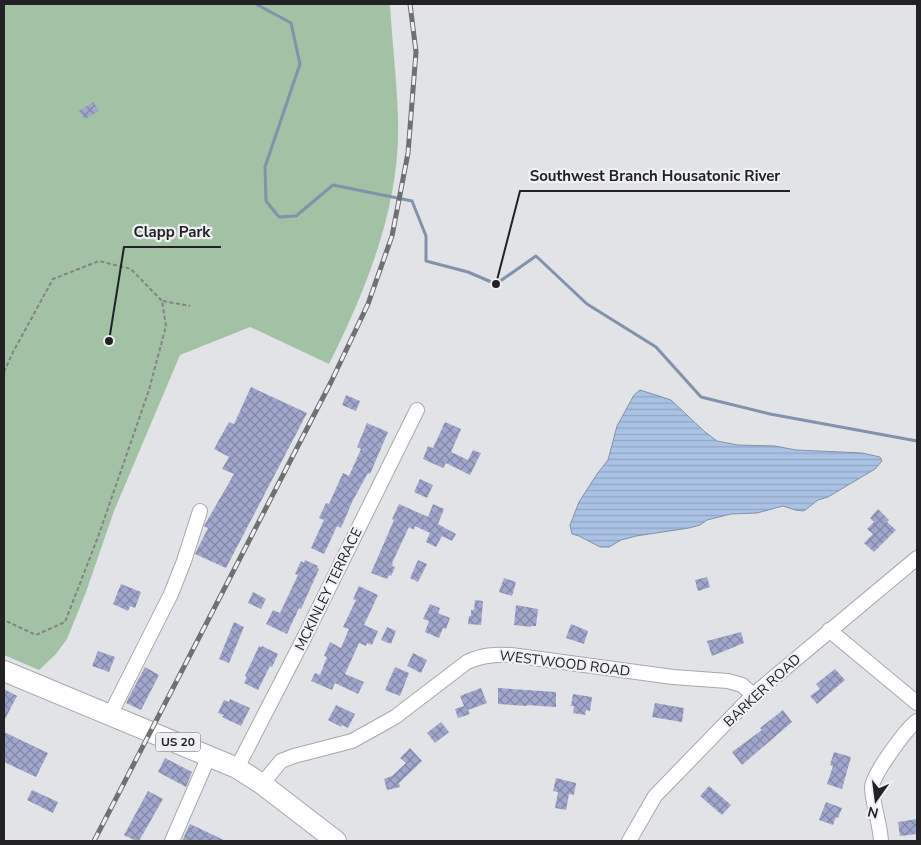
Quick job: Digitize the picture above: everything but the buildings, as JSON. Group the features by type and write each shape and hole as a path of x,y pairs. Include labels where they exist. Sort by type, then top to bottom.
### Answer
{"highway":[{"name":"US 20","path":"4,671 236,768 262,784 335,841"}],"street":[{"name":"MCKINLEY TERRACE","path":"236,768 300,646 417,410"},
{"path":"110,715 171,594 200,511"},
{"name":"BARKER ROAD","path":"629,841 655,796 753,695 917,558"},
{"path":"829,630 917,703"},
{"name":"WESTWOOD ROAD","path":"262,784 280,761 352,741 372,731 395,717 467,662 493,654 673,678 728,681 742,685 753,695"},
{"path":"881,841 872,785 877,772 917,721"},
{"path":"172,841 209,756"}],"path":[{"path":"4,372 53,279 99,261 131,269 162,301 166,326 149,390 98,537 65,622 36,635 4,620"},
{"path":"162,301 190,306"}],"green space":[{"path":"4,4 390,4 398,118 394,182 388,214 379,245 356,306 329,364 250,327 180,355 114,511 86,592 67,639 56,654 39,670 4,655"}],"water":[{"path":"640,390 671,400 717,441 738,445 775,446 796,450 862,453 880,457 882,461 875,469 828,497 818,500 804,511 783,506 757,513 731,514 707,520 700,525 689,528 636,536 621,540 609,547 600,547 572,534 570,525 579,502 608,460 617,426 634,395"}],"waterway":[{"path":"256,4 291,23 300,64 265,167 266,201 279,217 296,216 333,185 412,201 426,236 426,261 468,272 496,284 536,256 587,304 656,347 701,397 770,414 917,441"}],"railway":[{"path":"94,841 331,382 368,304 392,236 408,153 416,52 410,4"}],"place":[{"name":"Southwest Branch Housatonic River","path":"496,284"},
{"name":"Clapp Park","path":"109,341"}]}
